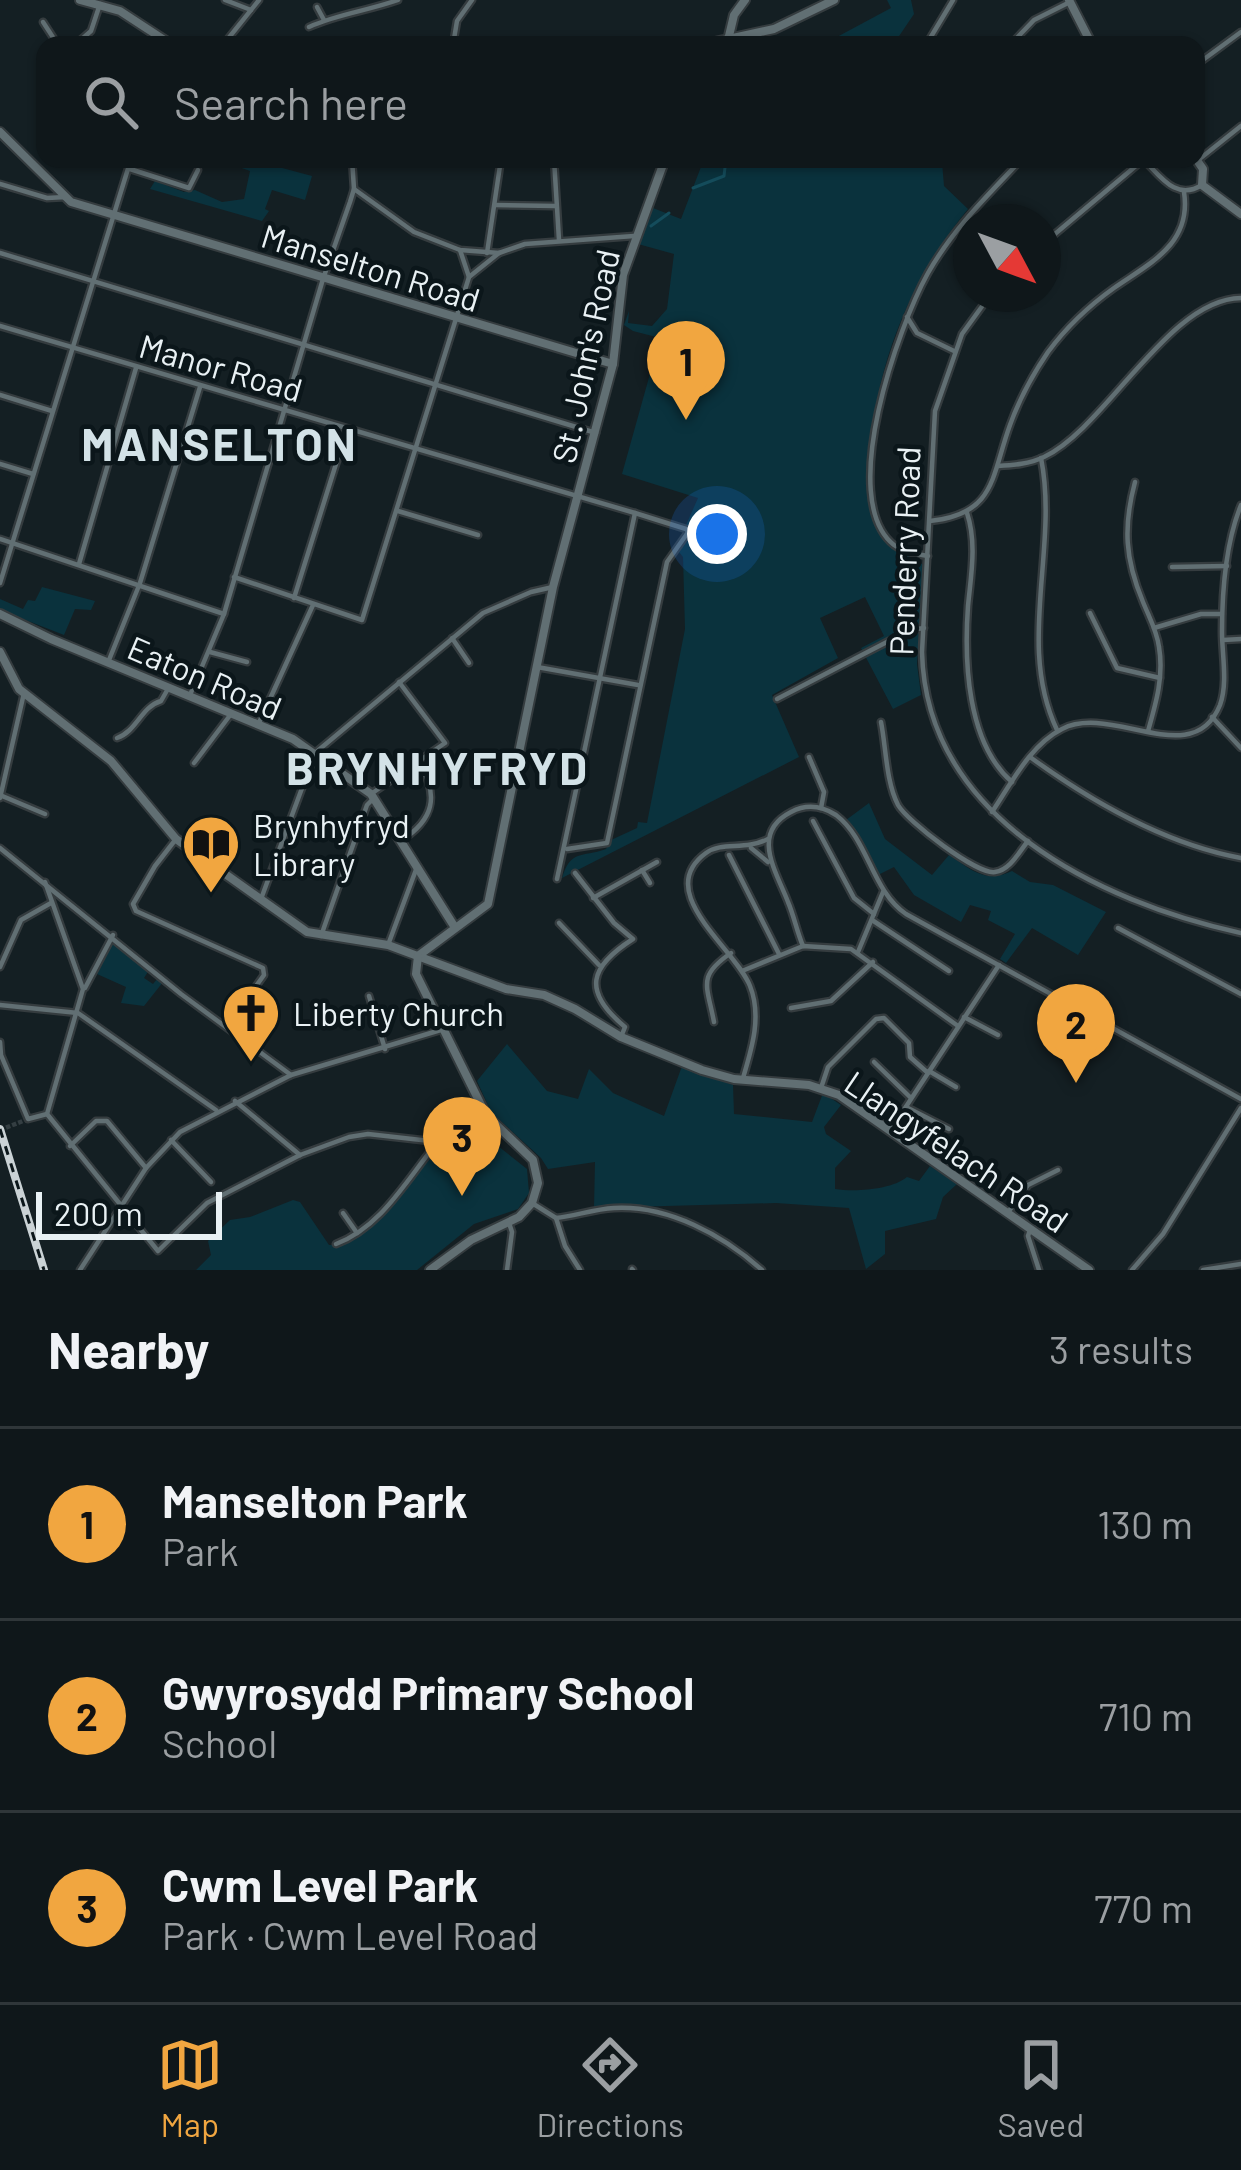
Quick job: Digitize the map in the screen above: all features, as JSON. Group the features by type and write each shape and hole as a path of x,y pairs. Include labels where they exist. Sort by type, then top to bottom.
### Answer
{"street":[{"path":"80,0 120,10 159,36"},
{"path":"225,0 251,10"},
{"path":"231,36 259,0"},
{"path":"309,27 398,0"},
{"path":"454,36 457,21 472,0"},
{"path":"746,0 734,15 729,36 774,29 834,0"},
{"path":"931,36 952,0"},
{"path":"1019,36 1034,20 1070,1 1087,36"},
{"path":"85,36 100,4"},
{"path":"317,7 324,20"},
{"path":"43,22 52,36"},
{"path":"1205,58 1241,32"},
{"path":"1205,152 1241,126"},
{"path":"0,132 65,197"},
{"path":"190,695 224,614 354,189 353,168"},
{"path":"487,253 500,168"},
{"path":"555,168 559,240"},
{"name":"St. John's Road","path":"418,956 488,904 553,587 613,364 623,275 660,168"},
{"path":"928,556 894,545 876,519 872,493 880,395 907,316 955,232 1014,168"},
{"path":"1061,229 1132,168"},
{"path":"1152,168 1184,192 1202,185"},
{"path":"1202,168 1202,185"},
{"path":"0,584 130,169 185,188 194,186 197,173 187,174"},
{"path":"0,184 47,198 65,197"},
{"path":"1202,185 1241,214"},
{"path":"354,189 414,232 460,250 499,253 525,244 634,236"},
{"path":"930,521 967,513 986,495 1009,428 1051,349 1112,290 1170,248 1178,238 1186,206 1184,192"},
{"name":"Manselton Road","path":"65,197 613,364"},
{"path":"495,205 558,206"},
{"path":"460,250 470,277"},
{"path":"0,253 596,433"},
{"path":"234,578 362,620 470,277 499,253"},
{"path":"998,466 1041,458 1072,435 1182,326 1222,299 1241,298"},
{"name":"Penderry Road","path":"979,312 954,351 934,412 923,676 936,729 962,779 1028,841 1081,876 1151,906 1241,933"},
{"path":"907,316 917,334 954,351"},
{"name":"Manor Road","path":"0,326 689,531"},
{"path":"897,339 917,334"},
{"path":"79,564 136,367"},
{"path":"108,662 140,583 200,387"},
{"path":"0,395 52,411"},
{"path":"294,598 347,430"},
{"path":"1041,458 1048,514 1041,579 1041,688 1057,731"},
{"path":"0,464 33,474"},
{"path":"1135,482 1125,545 1154,628 1160,678 1148,731"},
{"path":"992,812 1030,757 1057,731 1093,721 1177,738 1196,731 1212,717 1224,686 1222,614 1241,506"},
{"path":"398,511 478,535"},
{"path":"557,879 635,513"},
{"path":"967,513 973,544 968,645 975,704 991,755 1012,782"},
{"path":"565,849 607,843 667,562 689,531 696,541"},
{"path":"0,539 224,614"},
{"path":"1172,566 1229,566"},
{"path":"261,899 315,753 483,613 553,587"},
{"path":"258,725 313,605"},
{"path":"1090,613 1118,668 1160,678"},
{"name":"Eaton Road","path":"0,614 315,753 373,796 454,926"},
{"path":"1154,628 1201,614 1222,614"},
{"path":"777,699 910,630 924,628"},
{"path":"452,638 469,663"},
{"path":"1222,640 1241,639"},
{"name":"Llangyfelach Road","path":"0,652 24,693 111,761 176,839 295,925 321,936 388,945 506,989 544,995 621,1037 702,1070 742,1080 821,1088 838,1095 1089,1270"},
{"path":"210,652 248,662"},
{"path":"536,666 638,685"},
{"path":"321,936 373,796 445,743 399,682"},
{"path":"117,738 129,738 151,704 164,698 170,687"},
{"path":"24,693 7,735 0,796 46,814"},
{"path":"194,763 231,714"},
{"path":"1212,717 1241,748"},
{"path":"881,722 897,803 909,819 980,871 998,873 1028,841"},
{"path":"809,757 824,792 820,808"},
{"path":"1030,757 1139,823 1241,858"},
{"path":"402,840 424,826 427,818 432,788 419,763"},
{"path":"742,1080 756,1022 751,987 731,953 693,908 689,877 704,854 716,848 751,848 768,839 794,810 820,808 845,824 894,906 1241,1099"},
{"path":"814,821 854,898 949,971"},
{"path":"176,839 134,904 136,911 263,968 264,975 227,1027"},
{"path":"768,839 768,862"},
{"path":"0,848 291,1076"},
{"path":"751,848 768,862 803,946"},
{"path":"734,859 778,954"},
{"path":"593,898 657,862"},
{"path":"388,945 417,867"},
{"path":"642,870 650,883"},
{"path":"575,873 633,939 595,973 597,992 625,1027 621,1037"},
{"path":"46,882 83,989"},
{"path":"858,952 883,892"},
{"path":"0,967 21,920 51,903"},
{"path":"875,914 894,906"},
{"path":"559,923 599,965"},
{"path":"1118,928 1241,994"},
{"path":"113,935 83,989 47,1114 154,1247 163,1250 217,1196 300,1155 368,1134 439,1142"},
{"path":"742,971 803,946 858,952 958,1026"},
{"path":"714,1022 705,977 731,953"},
{"path":"418,956 416,974 481,1103 498,1131 533,1160 538,1183 532,1203 509,1222 471,1240 430,1270"},
{"path":"791,1008 831,1001 873,962"},
{"path":"890,1131 999,965"},
{"path":"369,996 385,1049"},
{"path":"0,1005 78,1013 216,1111"},
{"path":"964,1017 998,1035"},
{"path":"821,1088 828,1067 876,1019 884,1018 909,1043 910,1058 956,1087"},
{"path":"80,1270 120,1204 171,1140 216,1111 291,1076 444,1029"},
{"path":"0,1042 28,1119 47,1114"},
{"path":"874,1062 911,1098"},
{"path":"235,1102 300,1155"},
{"path":"336,1244 357,1233 481,1103"},
{"path":"906,1107 947,1125"},
{"path":"1132,1270 1162,1234 1241,1108"},
{"path":"70,1146 96,1121 107,1121 146,1168"},
{"path":"171,1140 212,1182"},
{"path":"1009,1211 1028,1185 1058,1170"},
{"path":"532,1203 556,1218 614,1208 669,1214 739,1250 762,1270"},
{"path":"343,1213 357,1233"},
{"path":"556,1218 580,1270"},
{"path":"507,1270 509,1222"},
{"path":"1032,1227 1028,1236 1040,1270"},
{"path":"1203,1270 1240,1264 1241,1252"}],"shaded area":[{"path":"887,0 911,0 914,14 899,36 839,36 891,8"},
{"path":"242,168 282,168 312,176 305,200 272,190 262,221 150,189 155,181 222,202 244,199 250,171"},
{"path":"701,168 942,168 944,186 963,204 953,204 953,229 927,268 897,331 872,435 869,495 875,526 889,543 923,565 917,664 921,695 893,709 861,648 884,636 865,597 820,618 838,658 772,695 799,757 562,878 573,858 606,849 611,840 637,828 638,822 647,823 685,629 679,552 690,537 698,541 686,525 698,498 622,474 660,338 624,325 629,311 628,323 652,326 667,309 674,254 638,244 653,208 681,219"},
{"path":"42,587 95,601 91,610 75,609 64,635 0,610 0,599 23,609 28,600 35,601"},
{"path":"869,803 885,839 932,875 949,855 986,876 1012,871 1030,882 1053,885 1106,912 1078,955 1032,928 1006,963 1000,959 1015,934 988,920 991,911 970,905 961,922 914,895 894,867 878,875 846,820"},
{"path":"115,939 149,970 144,978 153,984 158,978 163,982 144,1006 121,1003 126,987 97,974"},
{"path":"507,1044 547,1091 578,1099 589,1069 613,1093 664,1116 682,1066 733,1085 734,1114 812,1122 823,1093 841,1105 824,1127 826,1134 851,1151 835,1168 835,1189 872,1189 907,1177 919,1181 930,1166 957,1184 943,1197 936,1219 885,1231 885,1254 866,1269 849,1208 776,1203 594,1208 595,1162 548,1169 491,1112 477,1081"},
{"path":"471,1116 480,1118 493,1142 527,1169 529,1193 518,1209 474,1224 417,1270 196,1270 211,1255 208,1241 230,1220 293,1200 300,1202 329,1245 342,1245 358,1235"}],"waterway":[{"path":"693,188 724,176 725,168"},
{"path":"651,226 669,213"}],"tunnel":[{"path":"0,1130 28,1119"}],"railway":[{"path":"0,1129 44,1270"}],"place":[{"name":"Manselton Park","path":"686,420"},
{"name":"Brynhyfryd Library","path":"211,895"},
{"name":"Liberty Church","path":"251,1064"},
{"name":"Gwyrosydd Primary School","path":"1076,1083"},
{"name":"Cwm Level Park","path":"462,1196"}],"district":[{"name":"MANSELTON","path":"220,443"},
{"name":"BRYNHYFRYD","path":"438,767"}]}
